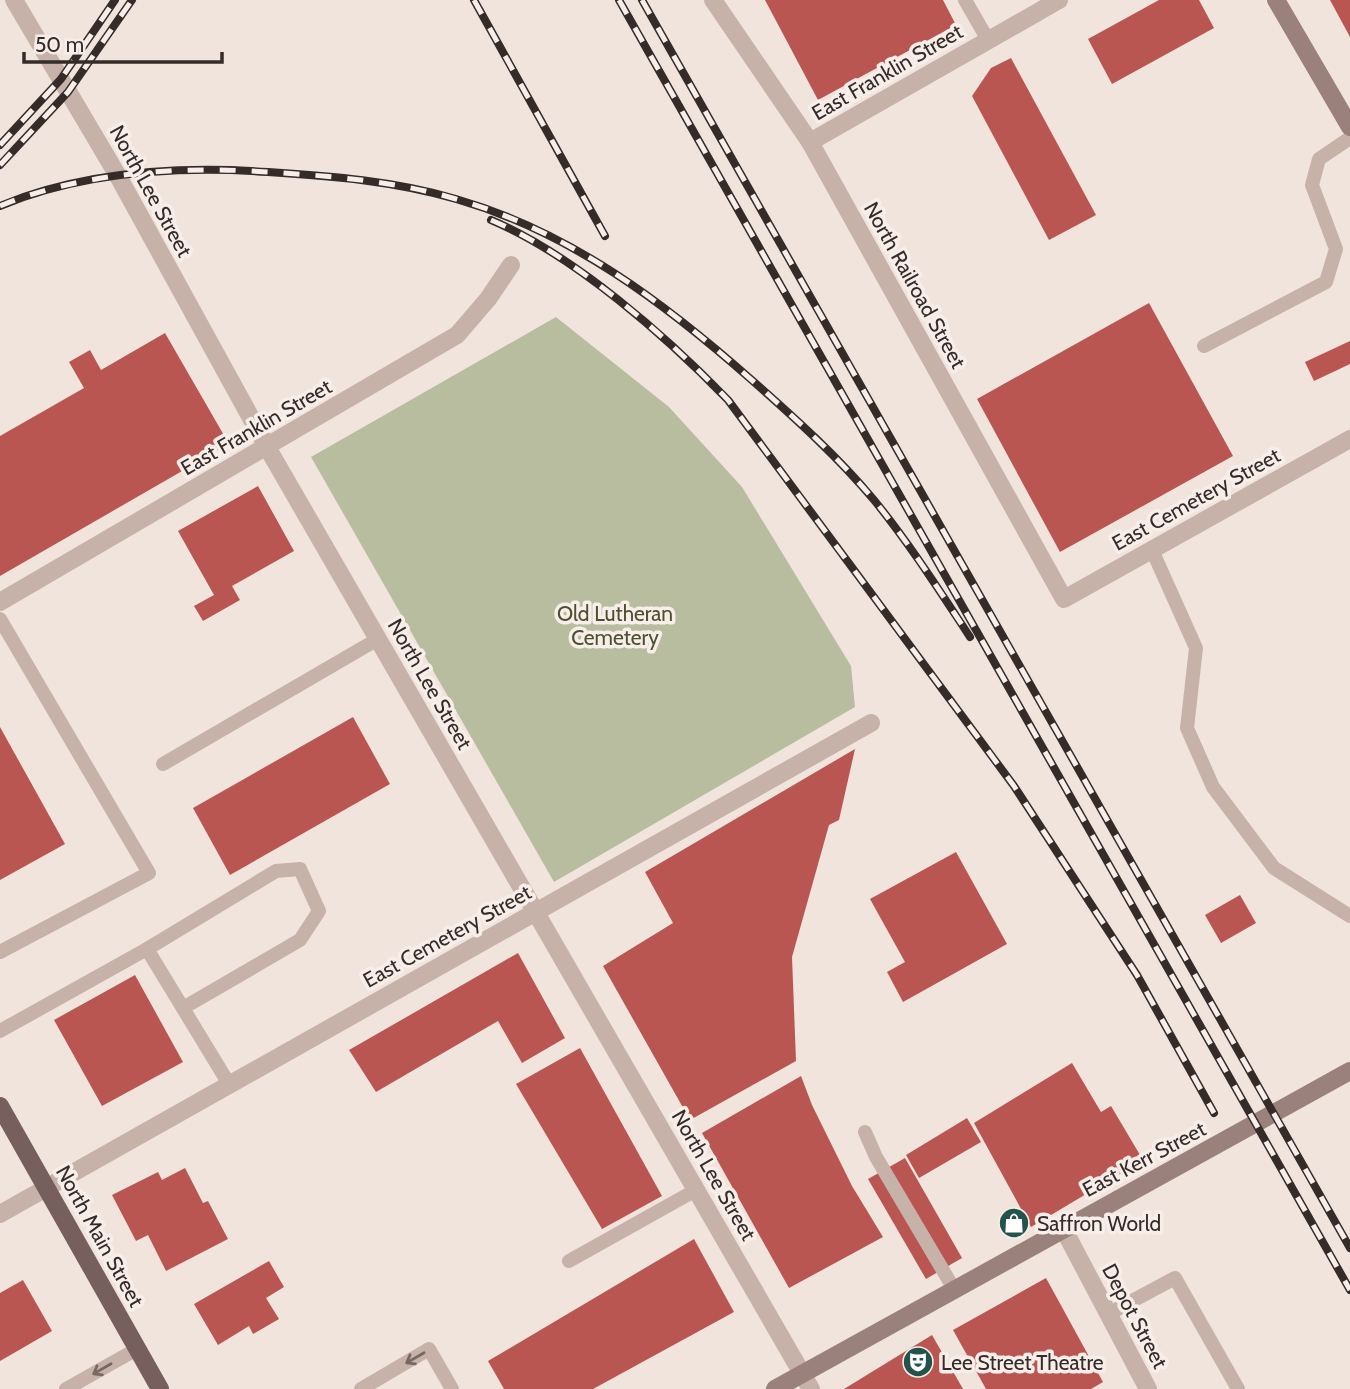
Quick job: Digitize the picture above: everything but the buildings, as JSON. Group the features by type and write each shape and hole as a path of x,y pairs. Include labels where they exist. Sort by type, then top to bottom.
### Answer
{"main road":[{"name":"North Main Street","path":"0,1106 160,1389"}],"street":[{"name":"North Lee Street","path":"15,0 118,176 267,447 807,1381"},
{"name":"North Railroad Street","path":"713,0 810,142 1064,599"},
{"name":"East Franklin Street","path":"810,142 1059,0"},
{"path":"1276,0 1350,127"},
{"name":"East Franklin Street","path":"0,602 457,335 488,299 511,265"},
{"name":"East Cemetery Street","path":"1064,599 1350,439"},
{"name":"East Cemetery Street","path":"0,1214 871,723"},
{"name":"East Kerr Street","path":"775,1389 807,1381 954,1289 1350,1071"},
{"name":"Depot Street","path":"1063,1228 1148,1389"}],"lane":[{"path":"965,0 988,40"},
{"path":"1204,346 1326,282 1336,249 1312,185 1319,159 1350,138"},
{"path":"1152,550 1196,648 1187,728 1213,787 1274,868 1350,916"},
{"path":"0,619 149,873 0,952"},
{"path":"163,764 378,639"},
{"path":"0,1031 276,871 300,869 319,911 300,940 183,1008"},
{"path":"147,948 229,1084"},
{"path":"865,1132 876,1157 954,1289"},
{"path":"569,1261 696,1190"},
{"path":"1108,1314 1175,1278 1238,1389"},
{"path":"66,1389 137,1349"},
{"path":"361,1389 429,1349 452,1389"}],"green space":[{"name":"Old Lutheran Cemetery","path":"556,317 669,407 742,487 851,666 855,707 554,882 311,457"}],"railway":[{"path":"0,145 61,79 115,0"},
{"path":"0,165 68,92 132,0"},
{"path":"474,0 605,236"},
{"path":"619,0 1350,1290"},
{"path":"642,0 1350,1248"},
{"path":"0,206 31,195 98,179 166,171 235,170 339,178 410,188 456,199 539,231 578,251 651,299 721,353 801,424 874,500 912,550 970,637"},
{"path":"491,220 522,235 586,275 648,324 728,400 1014,786 1137,975 1214,1113"}],"place":[{"name":"Saffron World","path":"1014,1223"},
{"name":"Lee Street Theatre","path":"918,1362"}]}
